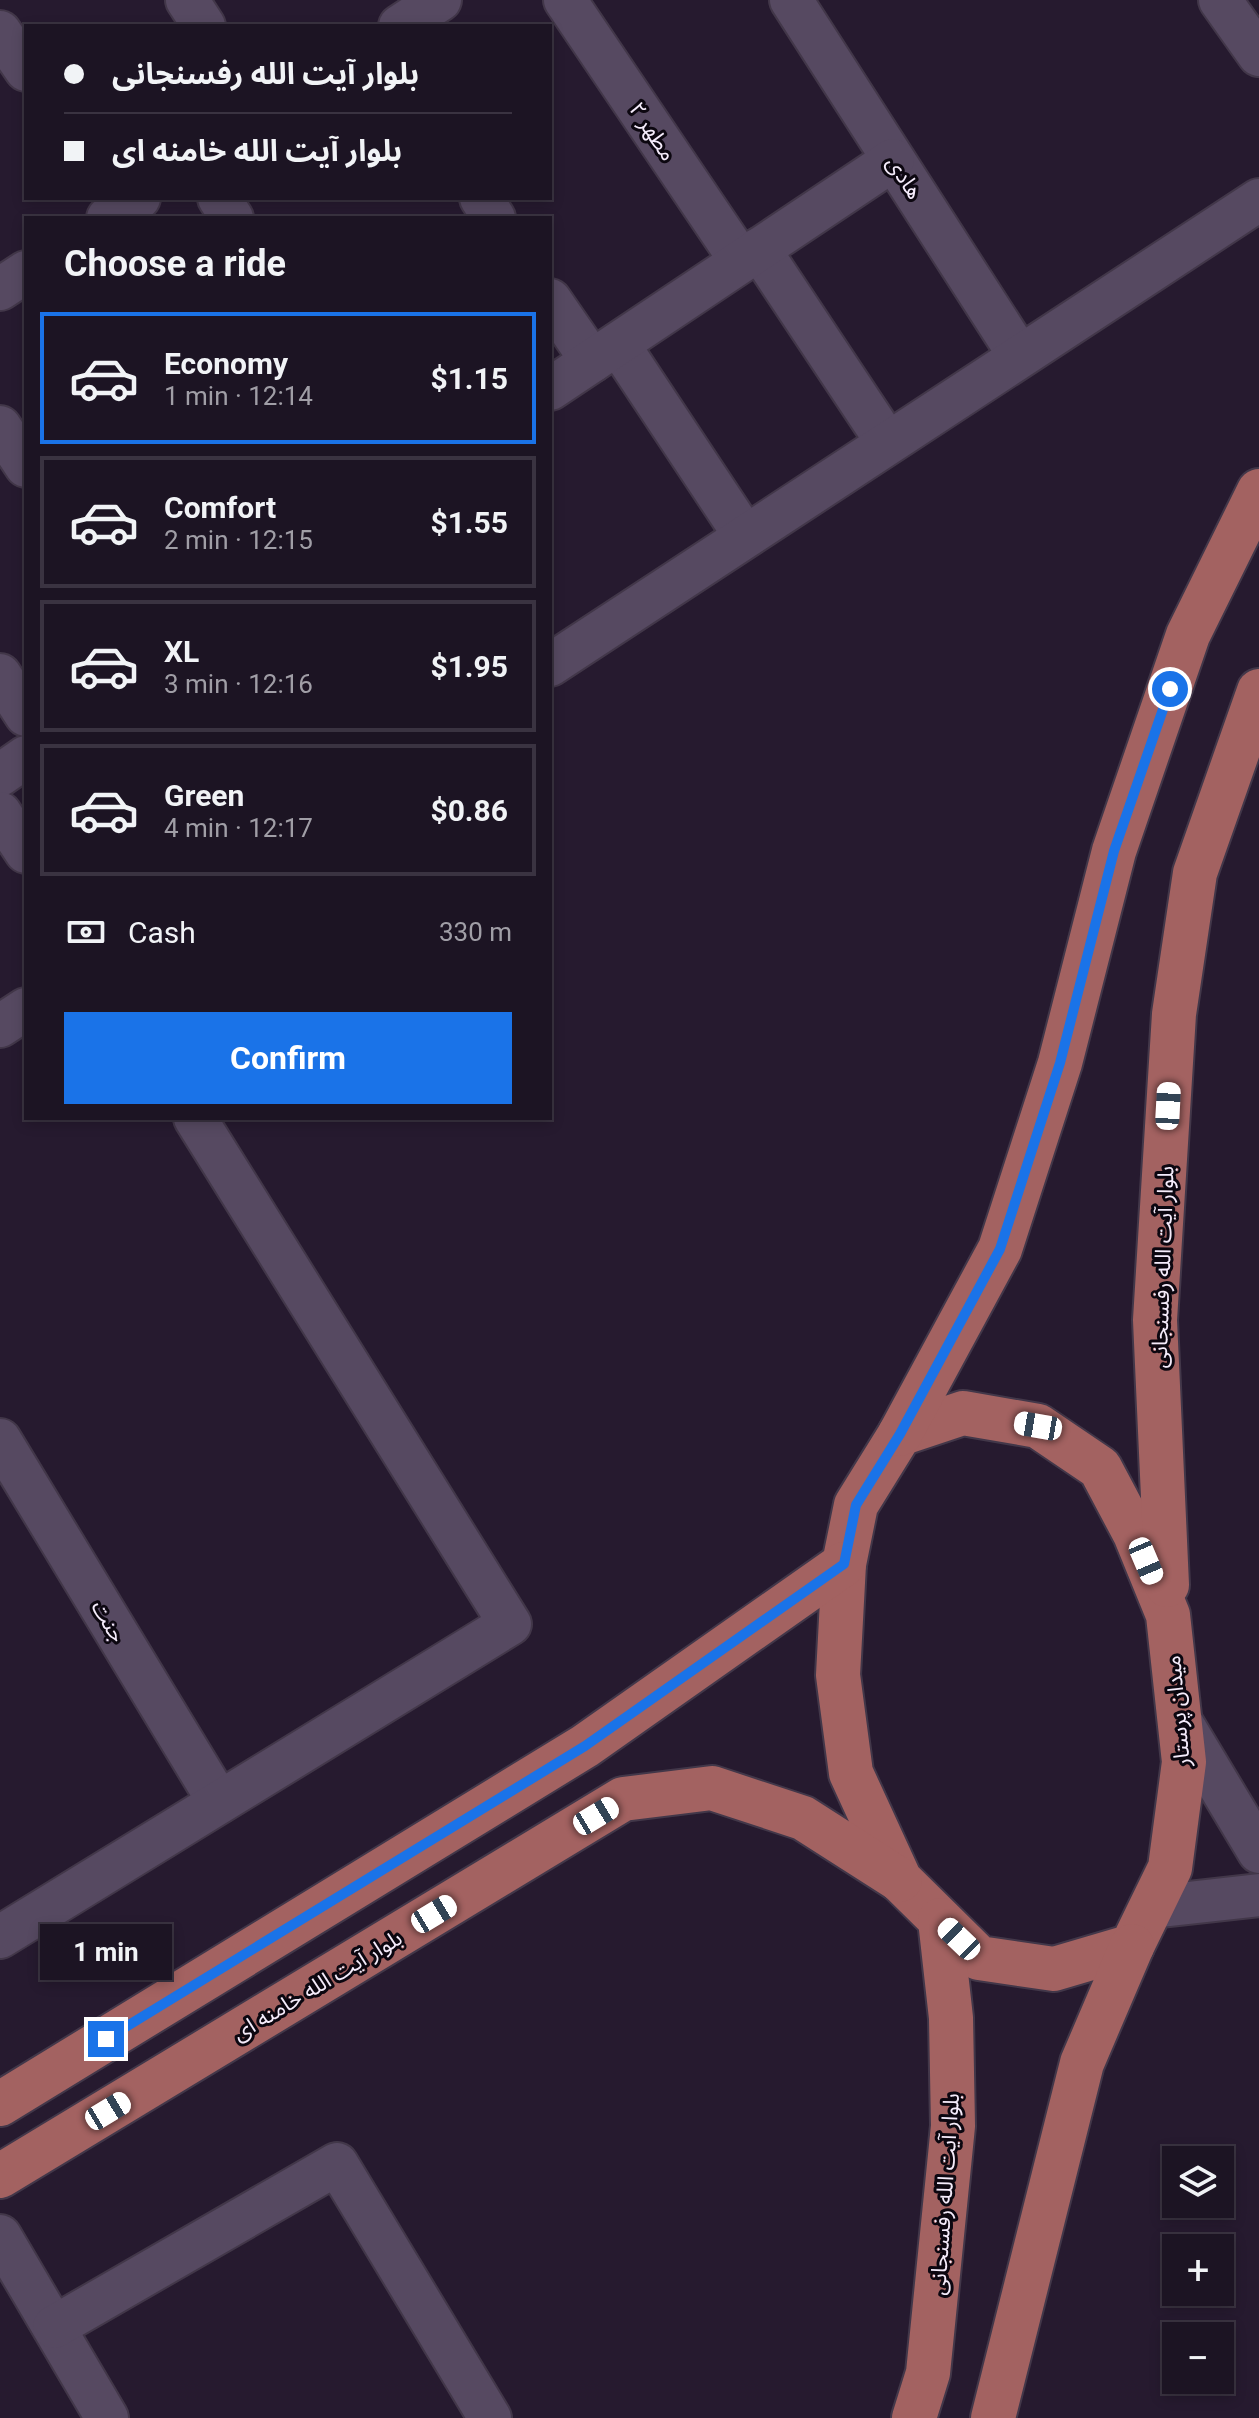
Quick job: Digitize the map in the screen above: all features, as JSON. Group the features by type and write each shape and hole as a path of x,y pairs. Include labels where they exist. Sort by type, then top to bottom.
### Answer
{"main road":[{"path":"1132,1946 1054,1969 979,1958 900,1880 851,1773 838,1675 844,1564 856,1505 900,1434 1000,1249 1060,1063 1114,851 1188,635 1259,491"},
{"name":"بلوار آیت الله رفسنجانی","path":"1168,1615 1155,1320 1174,1014 1195,873 1259,691"},
{"name":"میدان پرستار","path":"900,1434 963,1413 1038,1426 1100,1468 1135,1534 1168,1615 1184,1762 1170,1868 1132,1946"},
{"path":"0,2104 585,1746 844,1564"},
{"name":"بلوار آیت الله خامنه ای","path":"0,2176 623,1799 712,1788 803,1818 900,1880"},
{"name":"بلوار آیت الله رفسنجانی","path":"914,2418 928,2373 953,2126 951,2018 940,1920"},
{"path":"993,2418 1082,2063 1132,1946"}],"street":[{"path":"187,0 203,24"},
{"name":"مطهر ۲","path":"565,0 887,442"},
{"name":"هادی","path":"791,0 1019,355"},
{"path":"1220,0 1259,55"},
{"path":"0,32 24,67"},
{"path":"552,388 893,160"},
{"path":"552,664 1259,200"},
{"path":"0,289 24,273"},
{"path":"552,302 605,352 745,536"},
{"path":"0,427 24,463"},
{"path":"0,675 24,712"},
{"path":"0,775 24,758"},
{"path":"0,813 24,849"},
{"path":"0,1025 24,1010"},
{"path":"0,1937 510,1624 196,1120"},
{"name":"جنت","path":"0,1440 219,1802"},
{"path":"1180,1720 1259,1852"},
{"path":"1152,1907 1259,1895"},
{"path":"54,2327 337,2164 490,2418"},
{"path":"0,2236 107,2418"}],"route":[{"path":"106,2039 585,1746 844,1564 856,1505 900,1434 1000,1249 1060,1063 1114,851 1170,689"}]}
